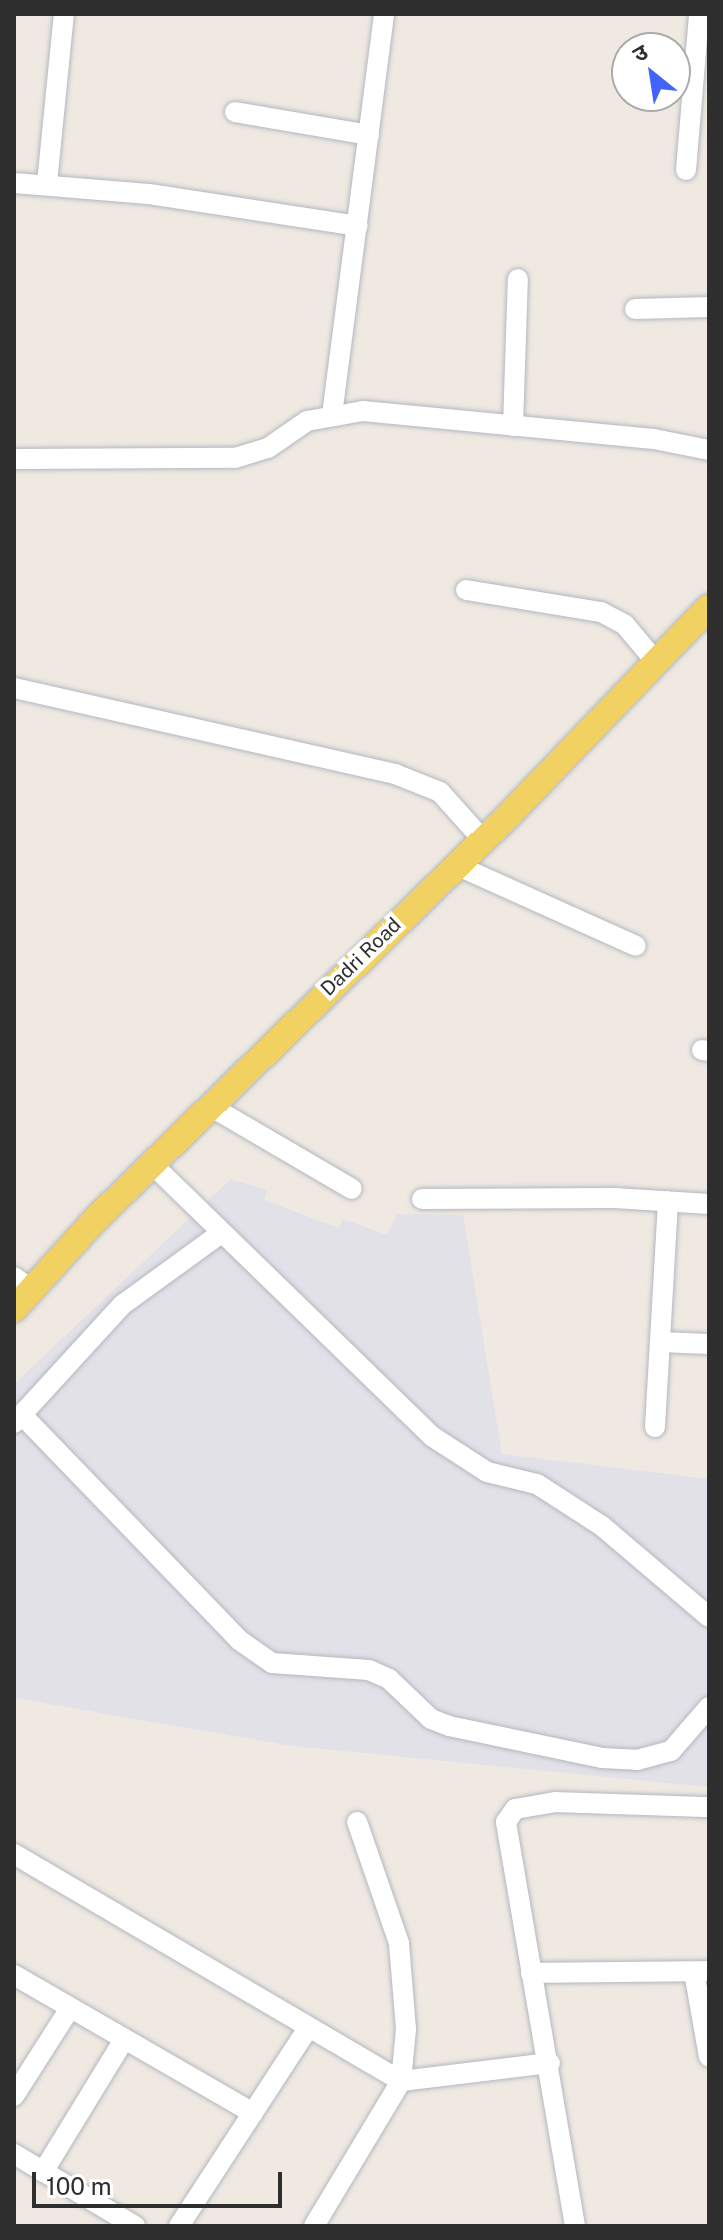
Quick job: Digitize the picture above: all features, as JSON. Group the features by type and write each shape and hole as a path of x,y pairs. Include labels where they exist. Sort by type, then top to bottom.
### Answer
{"main road":[{"name":"Dadri Road","path":"20,1292 483,840 709,607"}],"street":[{"path":"47,183 64,14"},
{"path":"332,415 384,14"},
{"path":"686,170 699,14"},
{"path":"235,112 369,135"},
{"path":"14,183 47,183 358,226"},
{"path":"513,426 518,279"},
{"path":"635,309 709,307"},
{"path":"14,459 235,458 268,448 307,421 363,411 709,450"},
{"path":"466,590 601,612 625,625 656,662"},
{"path":"14,688 395,774 440,792 483,840"},
{"path":"456,865 636,946"},
{"path":"210,1106 352,1189"},
{"path":"153,1165 433,1437 487,1472 537,1484 602,1526 709,1617"},
{"path":"422,1199 709,1204"},
{"path":"655,1427 668,1201"},
{"path":"221,1233 122,1305 18,1419 239,1640 272,1663 369,1670 389,1679 431,1719 449,1726 602,1758 637,1760 671,1751 709,1707"},
{"path":"660,1342 709,1344"},
{"path":"575,2226 550,2063 505,1836 515,1809 556,1802 709,1807"},
{"path":"314,2226 401,2081 406,2029 399,1943 357,1822"},
{"path":"14,1854 307,2030 401,2081 550,2063"},
{"path":"531,1973 702,1971 709,2057"},
{"path":"14,1975 253,2113"},
{"path":"14,2096 70,2008"},
{"path":"179,2226 307,2030"},
{"path":"43,2172 124,2040"},
{"path":"14,2154 135,2226"}],"shaded area":[{"path":"231,1179 267,1190 264,1200 339,1228 343,1219 387,1235 397,1214 463,1215 502,1454 709,1479 709,1787 292,1746 14,1698 14,1384"}]}
